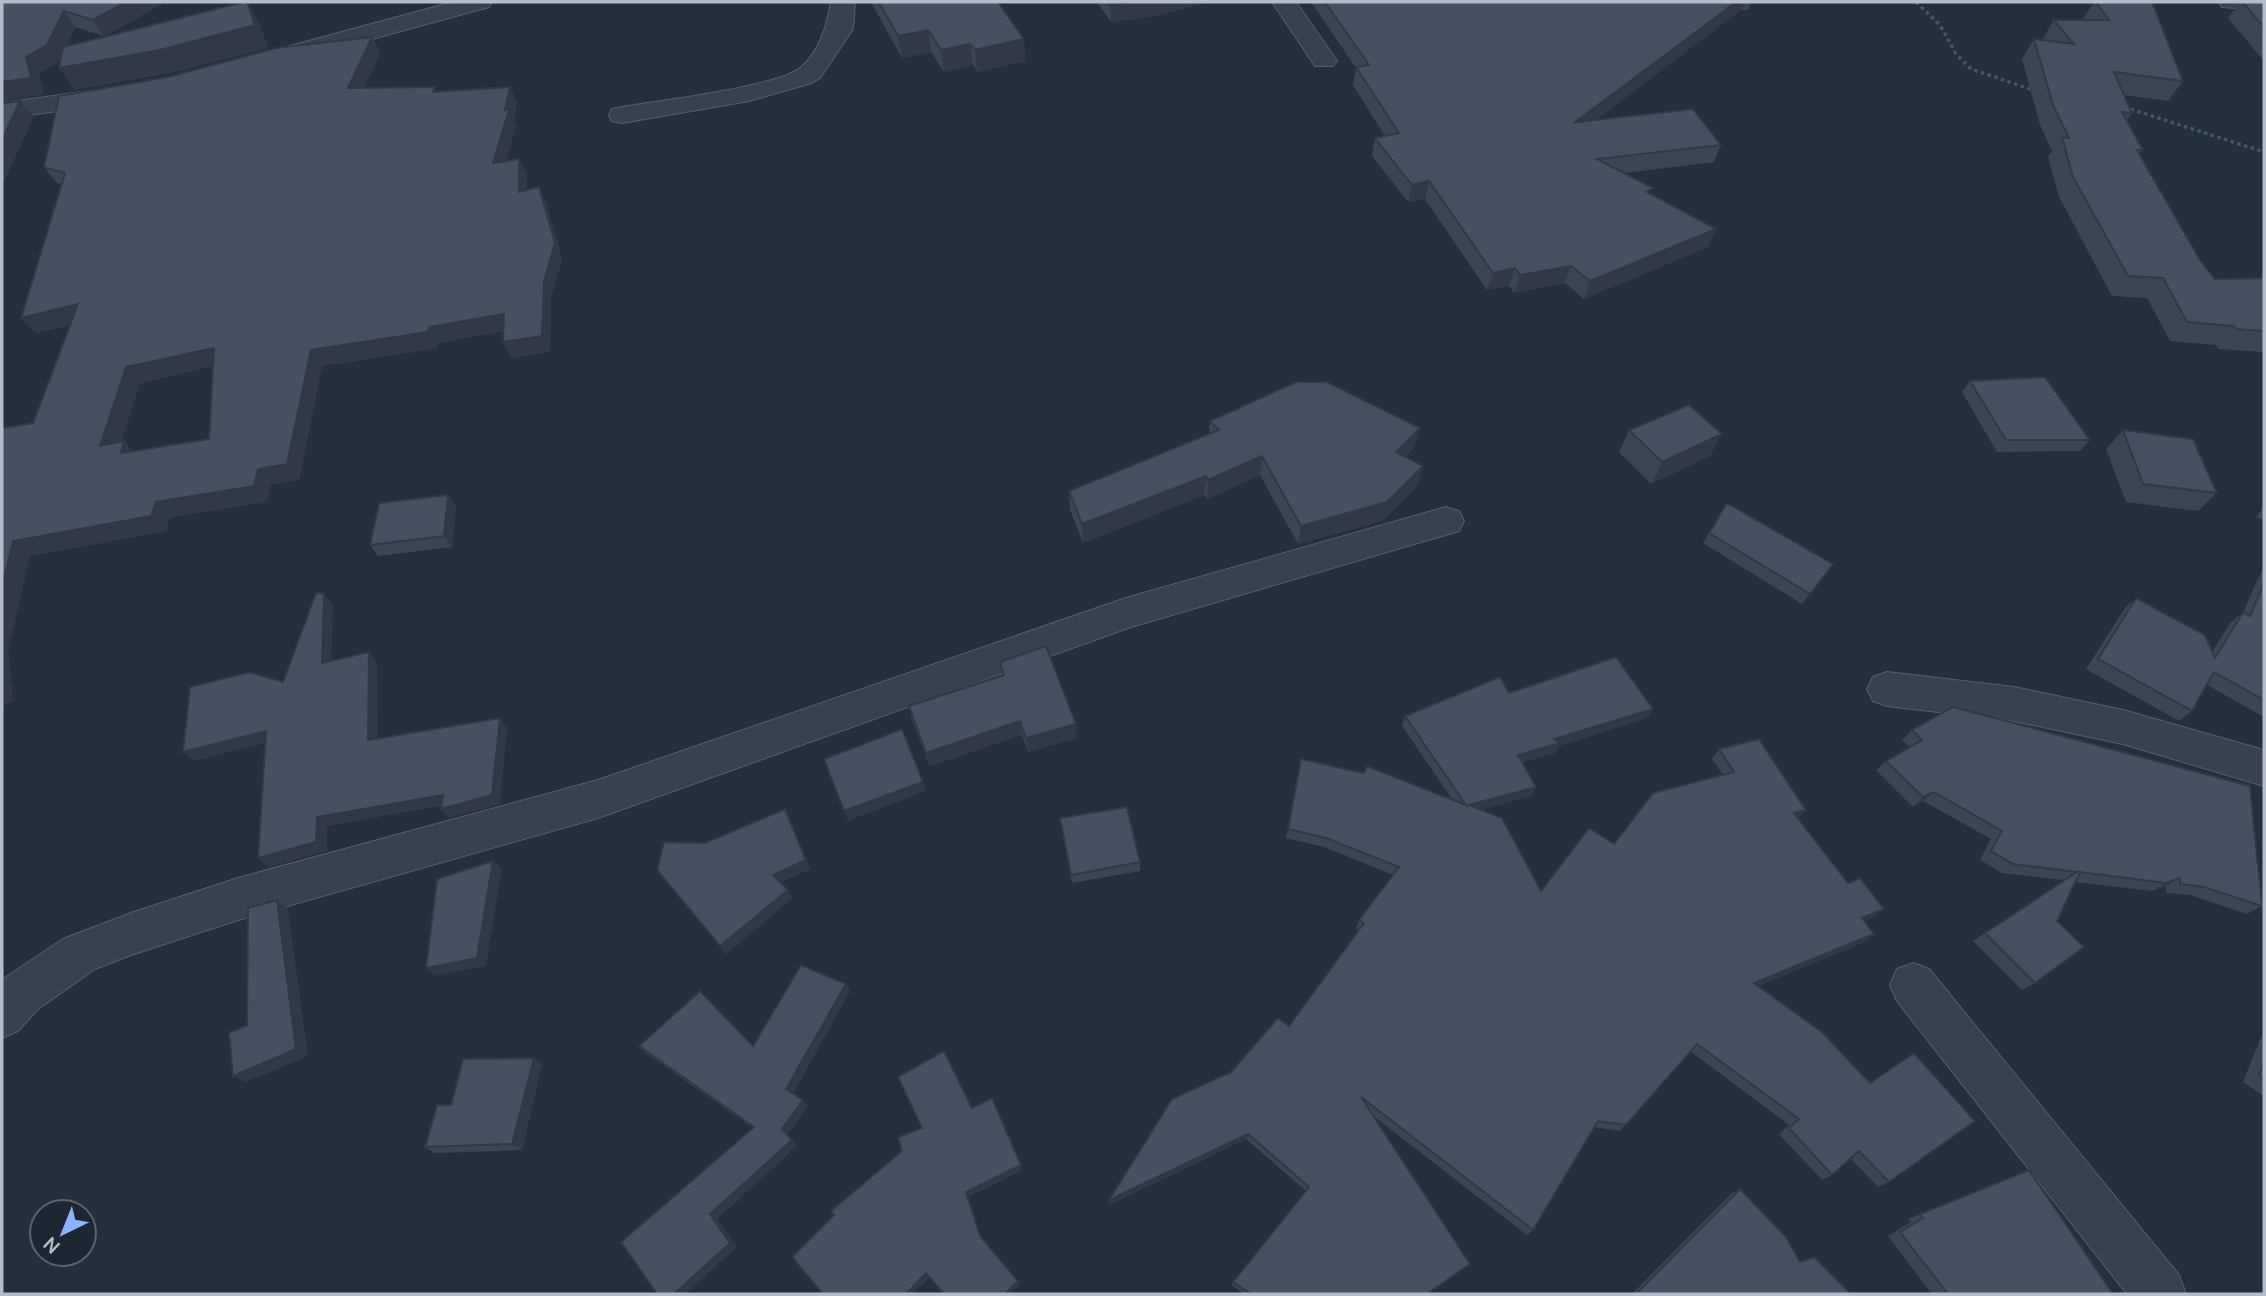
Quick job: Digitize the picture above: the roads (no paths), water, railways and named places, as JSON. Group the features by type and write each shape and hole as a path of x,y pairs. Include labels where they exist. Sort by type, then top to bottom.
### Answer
{"street":[{"path":"266,60 420,10 480,2"},
{"path":"622,116 749,93 803,77 811,72 841,29 843,2"},
{"path":"1284,2 1324,61"},
{"path":"2231,2 2264,3"},
{"path":"2,111 137,92"},
{"path":"2,1015 22,992 79,954 131,934 237,899 598,799 1126,613 1446,521"},
{"path":"1887,689 2014,704 2123,727 2264,768"},
{"path":"1913,985 2160,1294"}]}
